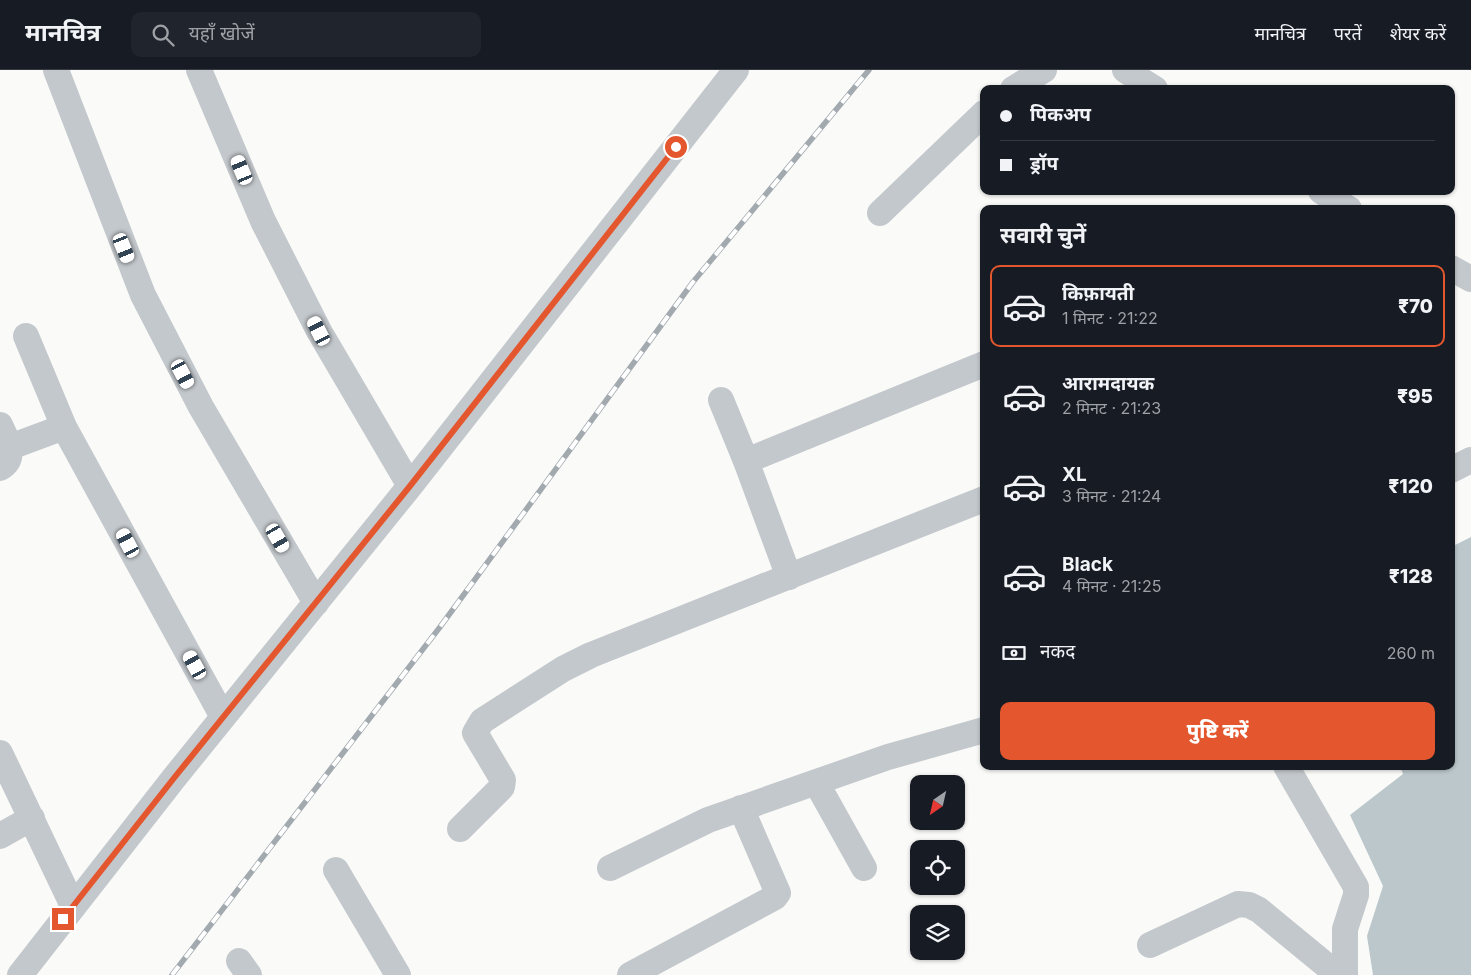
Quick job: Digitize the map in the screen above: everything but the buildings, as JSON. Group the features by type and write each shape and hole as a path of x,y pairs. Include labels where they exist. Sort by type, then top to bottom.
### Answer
{"street":[{"path":"56,70 143,295 201,408 316,603"},
{"path":"199,70 263,221 319,331 410,486"},
{"path":"20,975 223,717 410,486 736,70"},
{"path":"1019,85 1044,70"},
{"path":"1125,70 1149,85"},
{"path":"880,213 980,117"},
{"path":"1328,195 1343,205"},
{"path":"1455,270 1471,279"},
{"path":"26,336 64,427 223,717"},
{"path":"746,461 980,366"},
{"path":"720,400 746,461 789,578"},
{"path":"3,447 64,427"},
{"path":"1455,468 1471,460"},
{"path":"460,829 502,787 503,780 475,733 482,721 563,669 591,655 980,501"},
{"path":"610,868 693,826 741,808 908,750 980,731"},
{"path":"0,752 74,906"},
{"path":"1288,770 1356,887 1356,895 1345,929 1344,975"},
{"path":"816,782 864,868"},
{"path":"630,975 775,898 778,893 741,808"},
{"path":"0,836 32,818"},
{"path":"336,870 398,975"},
{"path":"1150,945 1238,904 1248,905 1259,910 1338,975"}],"shaded area":[{"path":"1471,537 1471,975 1373,975 1367,936 1383,886 1350,815 1403,774 1402,770 1455,770 1455,545"}],"railway":[{"path":"172,975 440,627 693,282 869,70"}],"route":[{"path":"63,919 174,778 410,486 676,147"}]}
